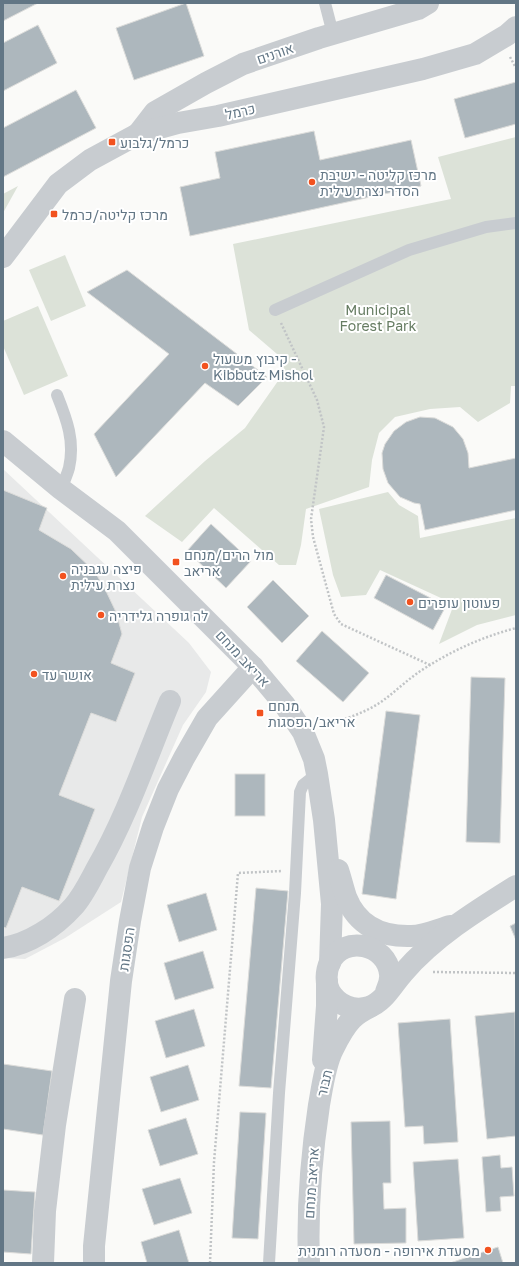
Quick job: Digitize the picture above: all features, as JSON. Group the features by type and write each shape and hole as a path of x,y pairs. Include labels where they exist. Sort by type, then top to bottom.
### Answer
{"street":[{"name":"אורנים","path":"138,134 155,112 206,82 243,64 333,34 418,9 428,3"},
{"name":"כרמל","path":"3,257 58,184 90,160 138,134 178,123 218,116 407,72 475,54 516,27"},
{"name":"אריאב מנחם","path":"4,443 61,489 117,531 253,667 284,704 303,732 314,759 320,787 325,825 332,904"},
{"name":"הפסגות","path":"94,1263 94,1246 121,981 140,868 165,796 206,718 253,667"},
{"path":"3,948 30,940 51,927 73,907 112,843 170,701"},
{"path":"325,825 347,898 357,916 366,925 379,932 396,936 412,936 458,924"},
{"path":"386,992 390,982 390,974 387,963 381,954 368,947 356,945 345,948 336,954 328,973 329,989 334,998 348,1008 359,1009 370,1007 380,1001 403,972 437,940 458,924 516,886"},
{"path":"332,904 336,918 342,929 353,941 368,947 388,953 398,952 437,940"},
{"name":"תבור","path":"320,1103 332,904"},
{"path":"43,1263 45,1211 55,1125 75,999"},
{"name":"תבור","path":"320,1103 322,1087 332,1051 342,1032 352,1019 370,1007"},
{"name":"אריאב מנחם","path":"309,1263 308,1232 310,1183 314,1135 320,1103"}],"lane":[{"path":"325,3 333,34"},
{"path":"275,310 409,250 486,227 516,223"},
{"path":"57,395 69,426 72,450 69,469 61,489"},
{"path":"269,1263 300,792 303,785 317,774"}],"path":[{"path":"275,310 317,400 324,427 311,519 313,537 334,614 341,624 430,665"},
{"path":"303,732 352,717 380,702 421,671 459,648 491,635 516,628"},
{"path":"210,1263 214,1162 238,873 296,871"},
{"path":"403,972 516,973"}],"shaded area":[{"path":"3,469 189,643 211,672 206,692 183,725 142,817 121,902 65,938 25,959 3,958"}],"green space":[{"name":"Municipal Forest Park","path":"516,137 516,386 511,386 510,403 478,422 460,407 430,409 395,417 379,433 372,460 369,487 306,509 301,545 296,565 279,565 214,508 182,542 145,516 205,461 245,428 278,381 284,360 249,330 233,244 451,199 438,157"},
{"path":"18,186 3,213 3,194"},
{"path":"65,255 86,306 51,321 29,270"},
{"path":"38,306 68,376 24,395 3,346 3,321"},
{"path":"388,492 399,505 418,516 420,538 516,518 516,615 477,625 439,644 454,604 380,570 366,595 341,597 333,575 319,509"}],"building":[{"path":"3,3 38,3 3,21"},
{"path":"186,3 204,56 134,80 116,28"},
{"path":"38,25 57,63 3,91 3,43"},
{"path":"516,82 516,124 465,138 454,99"},
{"path":"76,90 96,128 3,177 3,128"},
{"name":"מרכז קליטה - ישיבת הסדר נצרת עילית","path":"314,131 320,160 411,140 421,186 190,236 180,187 220,178 215,152"},
{"name":"קיבוץ משעול - Kibbutz Mishol","path":"127,270 267,377 238,406 205,383 116,477 94,434 169,354 87,292"},
{"path":"420,417 435,418 453,427 463,439 468,453 469,468 516,458 516,510 425,530 420,504 400,497 388,483 383,469 382,453 385,444 394,431 406,422"},
{"path":"3,490 47,508 39,530 71,549 95,572 116,612 122,634 111,663 135,673 116,722 91,713 59,795 95,809 59,901 22,887 6,928 3,927"},
{"path":"211,524 251,561 226,588 187,551"},
{"name":"פעוטון עופרים","path":"386,575 446,606 433,630 374,598"},
{"path":"273,580 309,616 282,643 247,607"},
{"path":"322,631 369,673 343,702 296,661"},
{"path":"471,677 505,678 500,843 466,842"},
{"path":"386,711 420,715 396,899 362,894"},
{"path":"235,774 265,774 265,816 235,816"},
{"path":"256,888 288,891 271,1088 239,1086"},
{"path":"206,893 217,930 179,942 167,905"},
{"path":"516,923 516,940 510,926"},
{"path":"203,951 214,988 175,1000 164,963"},
{"path":"194,1009 205,1046 166,1058 155,1021"},
{"path":"515,1012 516,1136 487,1139 475,1016"},
{"path":"450,1019 458,1142 424,1144 423,1126 405,1127 398,1023"},
{"path":"3,1064 52,1071 43,1135 3,1129"},
{"path":"188,1065 199,1100 161,1112 150,1077"},
{"path":"240,1112 266,1113 258,1239 232,1238"},
{"path":"186,1118 198,1154 160,1166 148,1130"},
{"path":"390,1121 391,1183 383,1183 384,1209 406,1208 406,1243 354,1244 351,1122"},
{"path":"500,1155 501,1168 512,1167 514,1196 500,1197 501,1211 486,1212 482,1157"},
{"path":"458,1159 464,1238 418,1241 413,1162"},
{"path":"180,1178 192,1213 154,1225 142,1189"},
{"path":"3,1190 35,1192 31,1254 3,1252"},
{"path":"179,1230 189,1263 147,1263 141,1242"},
{"path":"498,1247 503,1263 450,1263"}],"place":[{"name":"כרמל/גלבוע","path":"112,142"},
{"name":"מרכז קליטה - ישיבת הסדר נצרת עילית","path":"312,182"},
{"name":"מרכז קליטה/כרמל","path":"54,214"},
{"name":"קיבוץ משעול - Kibbutz Mishol","path":"205,366"},
{"name":"מול הרים/מנחם אריאב","path":"176,562"},
{"name":"פיצה עגבניה נצרת עילית","path":"63,576"},
{"name":"פעוטון עופרים","path":"410,602"},
{"name":"לה גופרה גלידריה","path":"101,615"},
{"name":"אושר עד","path":"34,674"},
{"name":"מנחם אריאב/הפסגות","path":"260,713"},
{"name":"מסעדת אירופה - מסעדה רומנית","path":"488,1250"}]}
